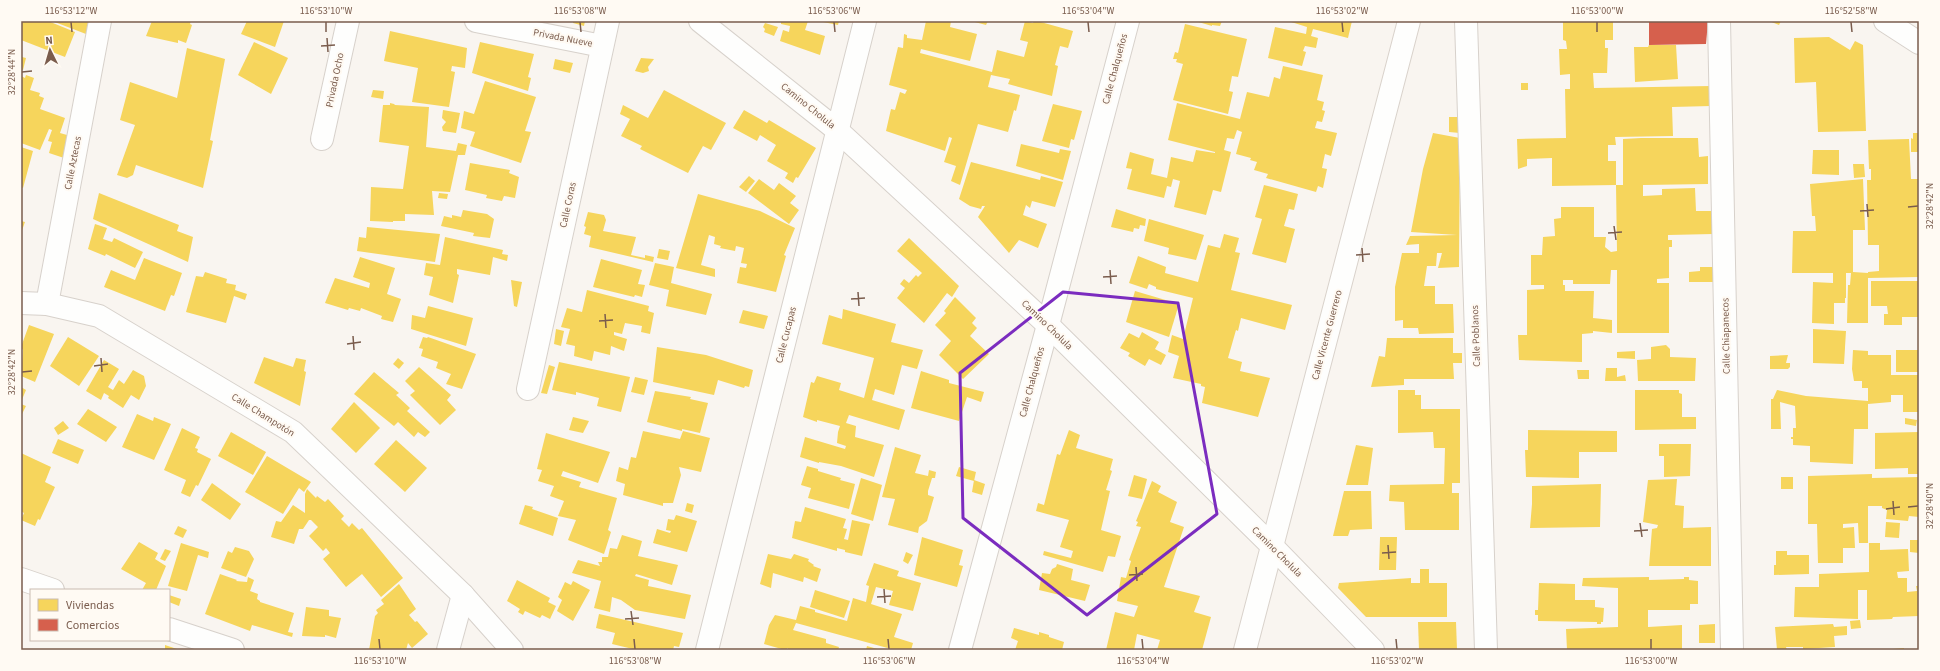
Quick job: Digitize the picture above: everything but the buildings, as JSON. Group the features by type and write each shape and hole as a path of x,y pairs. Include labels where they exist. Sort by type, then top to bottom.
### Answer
{"street":[{"name":"Calle Aztecas","path":"47,304 100,21"},
{"name":"Privada Ocho","path":"322,139 348,21"},
{"name":"Privada Nueve","path":"476,21 602,46"},
{"name":"Calle Coras","path":"528,389 608,21"},
{"name":"Camino Cholula","path":"700,21 837,130 1048,325 1272,546 1373,650"},
{"name":"Calle Cucapas","path":"707,650 865,21"},
{"name":"Calle Chalqueños","path":"960,650 1128,21"},
{"name":"Calle Vicente Guerrero","path":"1245,650 1409,21"},
{"name":"Calle Poblanos","path":"1466,21 1486,650"},
{"name":"Calle Chiapanecos","path":"1719,21 1732,650"},
{"path":"1885,21 1919,43"},
{"name":"Calle Champotón","path":"21,303 47,304 99,316 293,432 463,595 512,650"},
{"path":"21,579 50,589"},
{"path":"448,650 463,595"},
{"path":"170,629 233,650"}],"highlighted area":[{"path":"1063,292 1178,303 1217,514 1087,615 963,518 960,373"}]}
